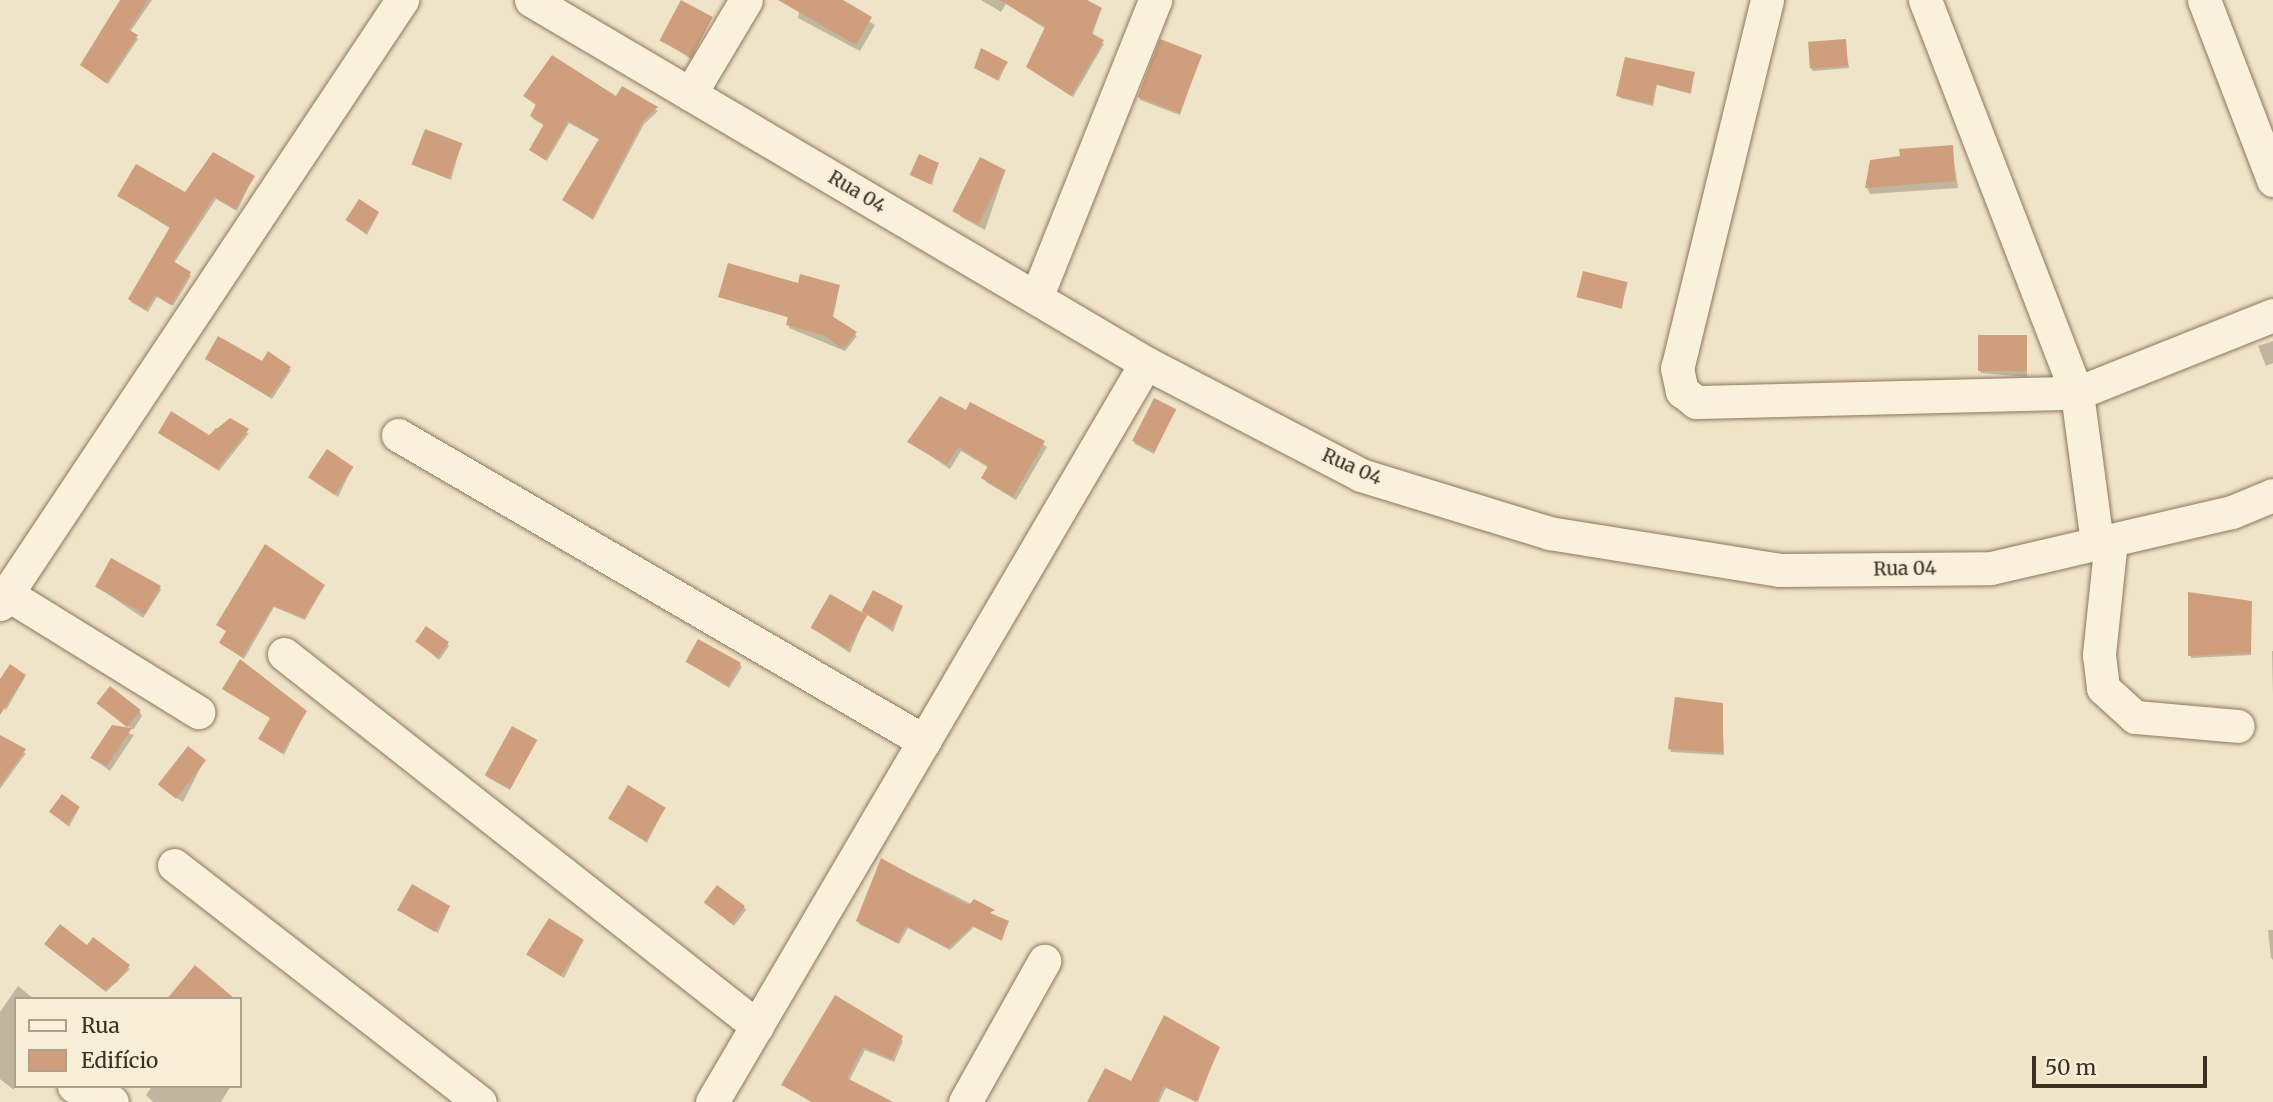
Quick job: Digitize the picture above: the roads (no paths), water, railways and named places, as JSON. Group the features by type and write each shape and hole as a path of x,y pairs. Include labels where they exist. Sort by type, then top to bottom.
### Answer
{"street":[{"path":"198,712 3,599 402,0"},
{"name":"Rua 04","path":"531,0 1146,363 1361,475 1549,533 1779,570 1991,568 2232,512 2273,495"},
{"path":"690,94 746,0"},
{"path":"1036,298 1155,0"},
{"path":"1767,0 1677,368 1682,391 1696,402 2077,393 2273,315"},
{"path":"1925,0 2077,393 2104,542 2099,655 2103,688 2135,717 2238,726"},
{"path":"2204,0 2273,180"},
{"path":"712,1102 1146,363"},
{"path":"398,435 924,741"},
{"path":"284,654 757,1026"},
{"path":"174,865 480,1102"},
{"path":"965,1102 1044,961"},
{"path":"51,1102 71,1088"},
{"path":"79,1088 112,1102"}]}
